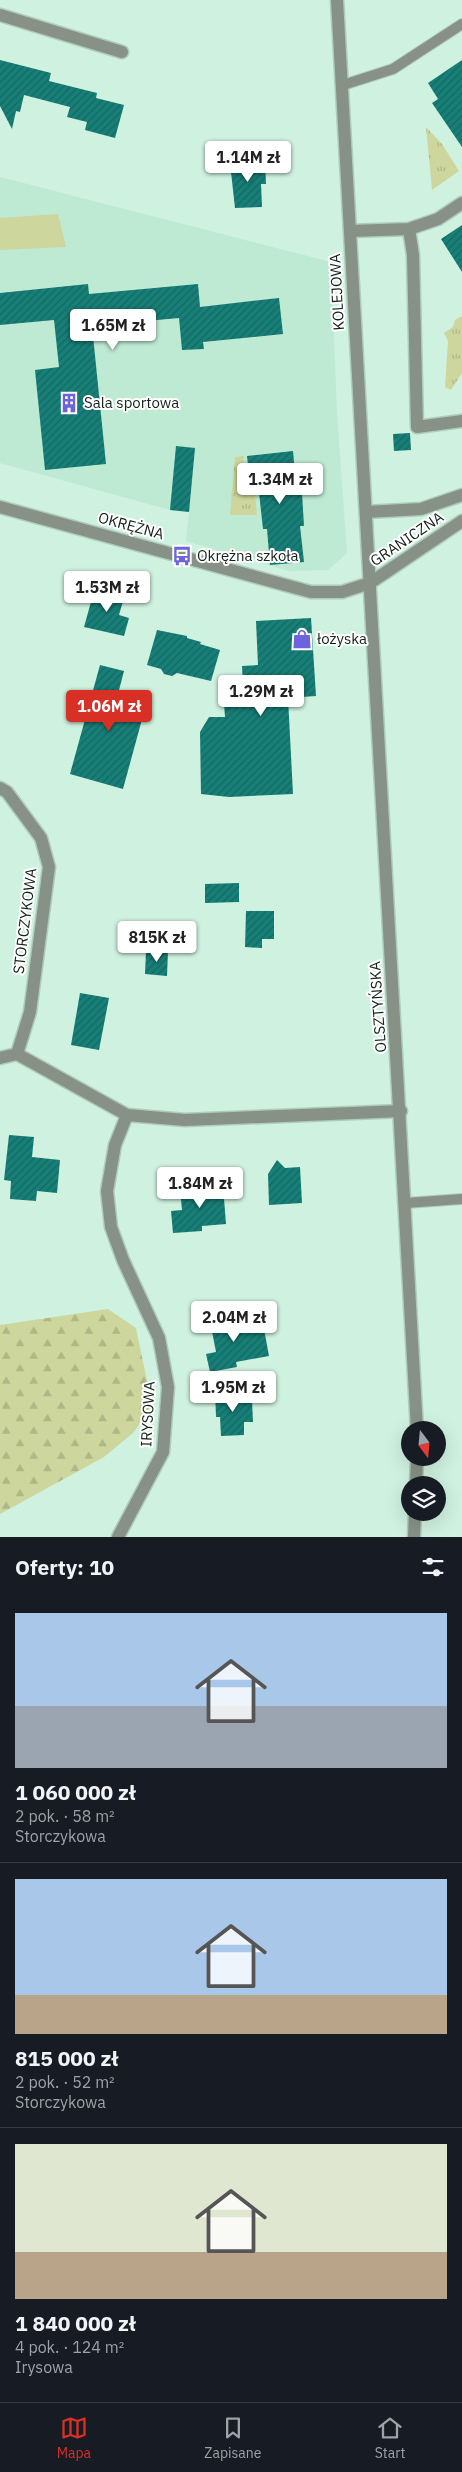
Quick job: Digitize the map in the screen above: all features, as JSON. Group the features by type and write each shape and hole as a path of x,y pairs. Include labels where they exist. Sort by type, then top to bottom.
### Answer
{"street":[{"name":"KOLEJOWA","path":"337,0 370,583"},
{"path":"0,16 122,52"},
{"path":"350,231 409,229 438,219 462,203"},
{"path":"409,229 413,255 417,427 462,422"},
{"name":"GRANICZNA","path":"366,512 421,508 462,495"},
{"name":"OKRĘŻNA","path":"0,507 311,592 342,592 370,583"},
{"name":"GRANICZNA","path":"370,583 462,521"},
{"name":"OLSZTYŃSKA","path":"370,583 418,1421"},
{"name":"STORCZYKOWA","path":"0,788 7,792 41,838 49,867 30,1012 16,1054"},
{"path":"0,1058 16,1054 127,1115 184,1120 401,1111"},
{"name":"IRYSOWA","path":"118,1537 163,1452 168,1387 159,1338 123,1260 111,1227 107,1191 115,1145 127,1115"},
{"path":"414,1537 415,1521"}],"lane":[{"path":"343,85 394,69 462,24"},
{"path":"406,1203 462,1199"}],"shaded area":[{"path":"0,177 331,262 337,413 347,553 328,570 289,571 186,541 189,512 170,510 0,463"}],"green space":[{"path":"426,127 442,144 459,171 432,190"},
{"path":"58,214 66,247 0,250 0,218"},
{"path":"462,316 462,373 451,390 445,387 448,341 444,333 453,327 455,320"},
{"path":"243,456 245,474 249,478 258,478 260,492 255,494 257,515 230,515 235,457"},
{"path":"108,1309 136,1328 152,1405 134,1432 104,1457 0,1514 0,1325"}],"building":[{"path":"0,60 51,73 49,81 97,93 96,98 124,105 115,138 85,130 87,122 67,117 70,107 24,95 20,112 16,111 12,129 0,106"},
{"path":"462,60 462,147 432,103 438,99 428,83"},
{"path":"265,161 266,184 261,184 262,207 235,208 230,163"},
{"path":"462,225 462,272 441,239"},
{"path":"88,284 89,294 198,284 200,307 279,298 283,334 203,342 204,349 182,350 179,318 92,326 106,464 45,470 35,370 59,367 54,320 0,325 0,293"},
{"path":"410,433 411,450 394,451 393,434"},
{"path":"176,446 195,448 189,512 170,510"},
{"path":"293,451 297,494 302,493 304,526 300,526 304,562 270,565 267,529 263,529 257,474 249,475 247,456"},
{"path":"109,590 125,594 119,615 129,618 124,636 84,627 94,591 108,595"},
{"path":"311,618 316,696 288,698 293,794 229,797 201,794 200,732 209,717 225,717 224,704 244,703 242,666 258,665 256,621"},
{"path":"157,630 187,636 187,638 201,642 200,644 220,650 211,681 177,673 172,676 164,674 161,669 147,665"},
{"path":"100,665 124,671 118,694 147,701 123,789 70,774"},
{"path":"239,883 239,902 205,903 205,884"},
{"path":"246,911 274,911 274,939 262,939 262,948 245,947"},
{"path":"146,951 168,951 167,976 145,974"},
{"path":"80,993 109,998 99,1050 71,1045"},
{"path":"9,1135 34,1137 32,1157 60,1160 57,1193 37,1191 36,1201 10,1199 11,1181 4,1180"},
{"path":"277,1160 285,1168 300,1167 302,1203 269,1205 268,1174"},
{"path":"201,1179 210,1187 223,1186 226,1224 202,1226 202,1231 173,1233 171,1211 182,1210 180,1189 194,1188"},
{"path":"233,1311 240,1333 264,1329 269,1356 236,1362 237,1367 210,1372 206,1354 216,1352 209,1316"},
{"path":"215,1390 252,1400 253,1422 244,1422 244,1435 221,1436 220,1417 216,1417"}],"place":[{"name":"Sala sportowa","path":"69,403"},
{"name":"Okrężna szkoła","path":"182,556"},
{"name":"łożyska","path":"302,639"}]}
